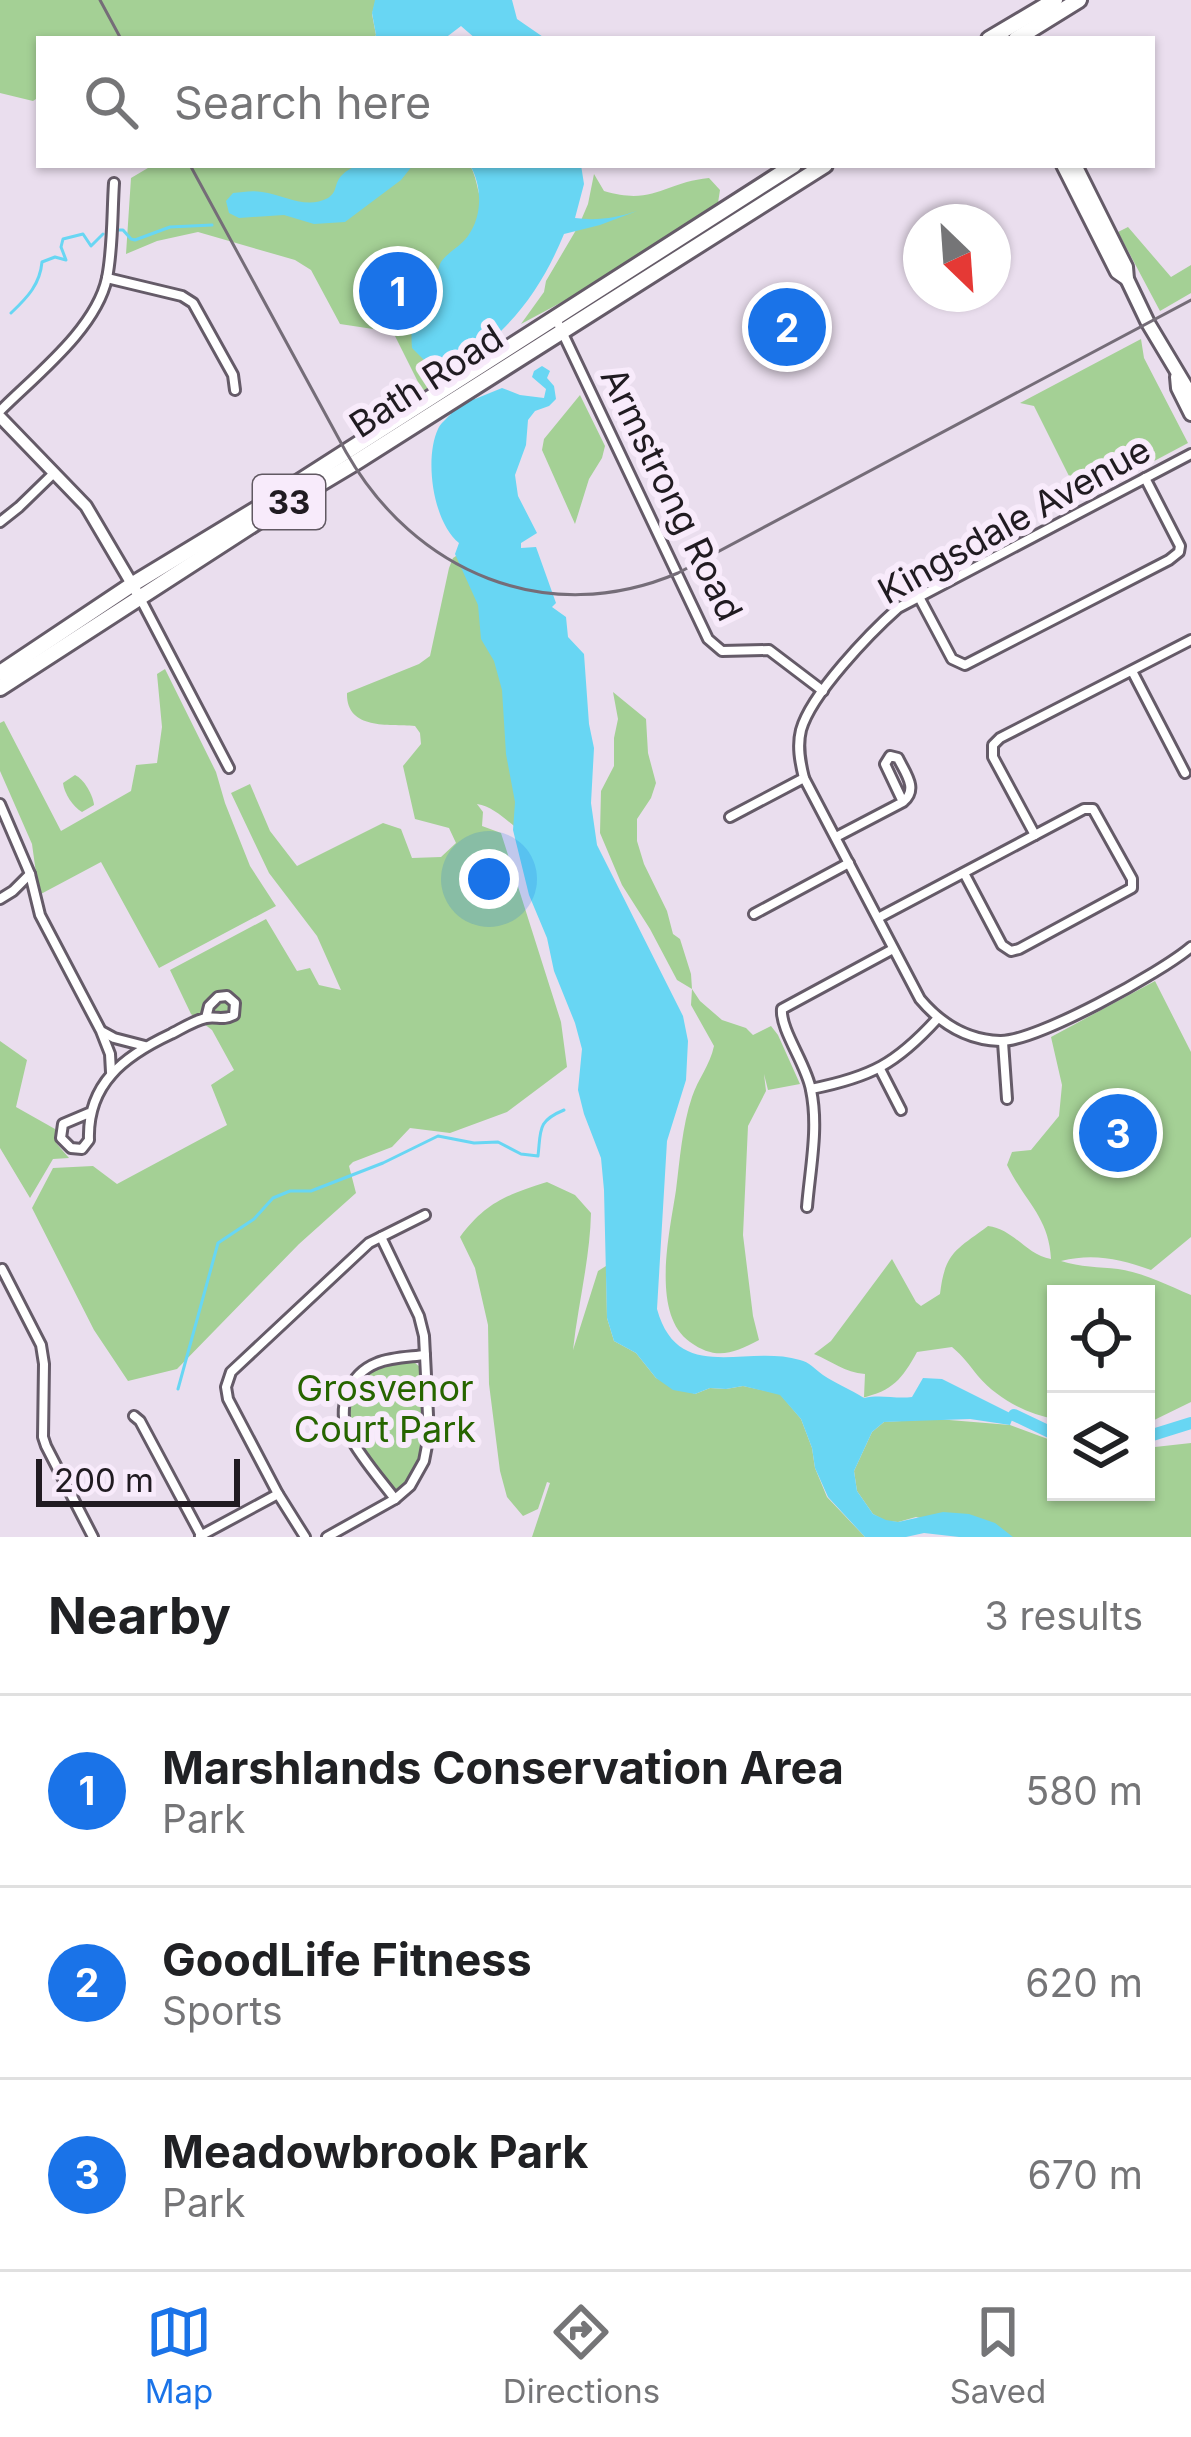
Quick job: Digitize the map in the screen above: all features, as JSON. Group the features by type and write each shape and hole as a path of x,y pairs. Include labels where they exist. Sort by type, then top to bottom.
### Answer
{"main road":[{"path":"995,36 1055,0"},
{"path":"1021,36 1079,0"},
{"name":"Bath Road","path":"560,324 790,168"},
{"name":"Bath Road","path":"0,673 820,168"},
{"path":"1065,168 1117,272 1127,279"},
{"path":"1076,168 1126,267 1127,279 1191,395"},
{"path":"1177,376 1191,414"},
{"name":"Bath Road","path":"0,688 136,590"}],"street":[{"path":"114,183 107,278 99,301 83,329 0,414 95,518 229,768"},
{"path":"107,278 182,296 193,303 233,375 235,390"},
{"name":"Armstrong Road","path":"560,324 708,639 722,651 769,650 824,691"},
{"name":"Kingsdale Avenue","path":"937,1019 920,999 804,778 799,755 808,712 898,608 1191,454"},
{"path":"0,522 55,472"},
{"path":"919,597 952,659 965,665 1169,560 1180,546 1145,478"},
{"path":"1034,836 993,757 993,745 1191,640"},
{"path":"1132,671 1185,773"},
{"path":"836,837 903,802 910,796 912,785 898,758 890,756 885,764 903,802"},
{"path":"730,818 804,778"},
{"path":"0,804 30,874 40,914 101,1031 110,1054 111,1075"},
{"path":"878,918 1084,809 1093,809 1132,879 1132,888 1011,951 1002,945 964,873"},
{"path":"754,914 849,863"},
{"path":"0,899 30,874"},
{"path":"13,891 24,890 36,901"},
{"path":"807,1207 814,1129 812,1089 781,1020 782,1009 893,949"},
{"path":"812,1089 880,1069 912,1046 937,1019 970,1036 1003,1042 1030,1035 1190,950"},
{"path":"89,1113 63,1124 61,1138 70,1148 82,1149 89,1140 89,1113 111,1075 146,1046 206,1018"},
{"path":"101,1031 146,1046"},
{"path":"1003,1042 1007,1099"},
{"path":"880,1069 901,1110"},
{"path":"305,1537 228,1399 231,1372 369,1243 425,1215"},
{"path":"327,1537 410,1486 424,1461 429,1435 424,1336 381,1237"},
{"path":"2,1269 41,1346 46,1446 93,1537"},
{"path":"395,1499 350,1436 344,1402 354,1379 370,1365 424,1355"},
{"path":"134,1416 200,1536 278,1493"}],"green space":[{"path":"0,0 376,0 372,14 375,36 36,36 36,99 0,93"},
{"path":"148,168 471,168 487,214 449,373 424,394 393,332 340,324 311,270 295,260 198,232 126,254 131,178"},
{"path":"594,174 604,191 635,196 709,178 720,190 718,203 605,279 521,324 544,292 579,225"},
{"path":"1128,227 1171,277 1191,265 1191,293 1160,311 1118,232"},
{"path":"1141,339 1144,358 1188,443 1081,500 1034,406 1020,403"},
{"path":"580,395 605,446 575,524 542,450 544,439"},
{"path":"468,548 492,594 526,835 477,804 483,812 482,826 501,833 561,1022 567,1067 507,1112 450,1133 410,1128 392,1147 353,1162 349,1166 356,1193 177,1369 128,1381 94,1330 32,1208 53,1168 93,1166 117,1184 227,1125 211,1085 234,1070 212,1030 191,1014 170,970 266,919 297,971 310,968 319,985 341,990 317,936 269,873 231,793 250,784 270,831 297,866 383,823 401,829 412,858 441,857 456,843 449,828 415,819 403,766 421,744 415,726 361,719 353,713 347,693 430,656 449,568 453,558"},
{"path":"165,669 216,772 250,866 276,906 159,968 101,862 39,895 32,844 0,771 0,723 4,721 61,831 131,791 136,765 157,763 162,727 157,674"},
{"path":"613,692 646,719 656,783 637,819 637,841 673,934 680,939 692,989 677,980 622,885 600,833 601,791 614,766 618,719"},
{"path":"75,775 85,784 94,805 82,812 63,783"},
{"path":"1155,981 1191,1052 1191,1237 1151,1270 1106,1258 1061,1261 1128,1271 1191,1295 1191,1402 1155,1420 1155,1285 1047,1285 1047,1417 1004,1398 952,1347 917,1352 895,1382 861,1398 865,1374 814,1354 831,1341 892,1259 921,1306 940,1294 954,1253 988,1226 1051,1259 1041,1221 1007,1165 1012,1152 1031,1150 1059,1116 1062,1085 1051,1037"},
{"path":"692,989 722,1020 753,1035 771,1026 800,1084 768,1090 764,1074 766,1091 748,1126 743,1235 759,1340 725,1353 708,1352 690,1342 678,1329 666,1292 667,1249 684,1131 692,1097 714,1046 691,1005"},
{"path":"0,1041 27,1060 16,1107 55,1129 56,1143 69,1158 53,1159 30,1198 0,1148"},
{"path":"547,1182 575,1195 591,1213 573,1350 598,1271 606,1266 607,1318 614,1341 636,1353 656,1378 695,1394 743,1386 780,1394 801,1419 827,1497 865,1537 532,1537 550,1483 538,1509 523,1516 507,1497 489,1384 488,1325 475,1268 460,1237 498,1201"},
{"name":"Grosvenor Court Park","path":"414,1362 421,1368 423,1451 410,1480 397,1490 373,1464 353,1429 350,1394 358,1380 375,1369"},
{"path":"937,1419 1010,1425 1047,1439 1047,1501 1155,1501 1155,1447 1191,1443 1191,1537 1008,1537 916,1517 886,1521 873,1514 857,1491 854,1471 872,1432 884,1422"}],"water":[{"path":"375,0 512,0 517,19 542,36 473,36 461,26 448,36 375,36"},
{"path":"353,168 411,168 345,222 314,224 284,215 239,218 229,213 226,201 233,193 258,191 303,202 320,201 332,195 343,174"},
{"path":"472,168 581,168 584,184 575,218 637,211 564,234 525,304 455,370 475,399 502,388 544,398 546,389 532,377 542,366 550,371 547,378 554,386 556,399 528,420 526,445 515,475 518,496 537,533 521,543 521,548 536,547 556,603 552,607 566,617 568,637 584,654 597,845 683,1016 688,1041 686,1080 667,1141 657,1309 680,1347 697,1354 800,1360 864,1398 912,1397 923,1378 942,1379 1014,1415 1010,1425 970,1419 884,1422 872,1432 854,1471 857,1491 873,1514 886,1520 898,1522 943,1512 969,1514 995,1523 1013,1537 924,1533 865,1537 828,1497 801,1419 780,1395 743,1386 695,1394 673,1390 636,1353 614,1341 607,1318 601,1158 578,1090 582,1049 529,895 513,830 515,802 502,690 494,661 481,639 478,605 455,554 459,543 443,521 434,489 434,442 451,414 449,373 430,366 412,348 414,318 440,263 473,228 479,191"}],"waterway":[{"path":"119,230 135,240 170,227 212,225"},
{"path":"11,313 32,290 42,262 55,257 66,260 63,239 83,234 91,246 103,234"},
{"path":"178,1389 218,1243 254,1219 273,1198 290,1191 311,1191 438,1136 498,1142 521,1154 538,1156 545,1123 564,1110"},
{"path":"1014,1415 1047,1431"},
{"path":"1155,1434 1191,1423"}],"railway":[{"path":"100,0 119,36"},
{"path":"192,168 346,452 374,494 446,558 488,578 533,591 580,595 629,589 678,573 1191,300"}],"place":[{"name":"Marshlands Conservation Area","path":"398,291"},
{"name":"GoodLife Fitness","path":"787,327"},
{"name":"Meadowbrook Park","path":"1118,1133"}]}
